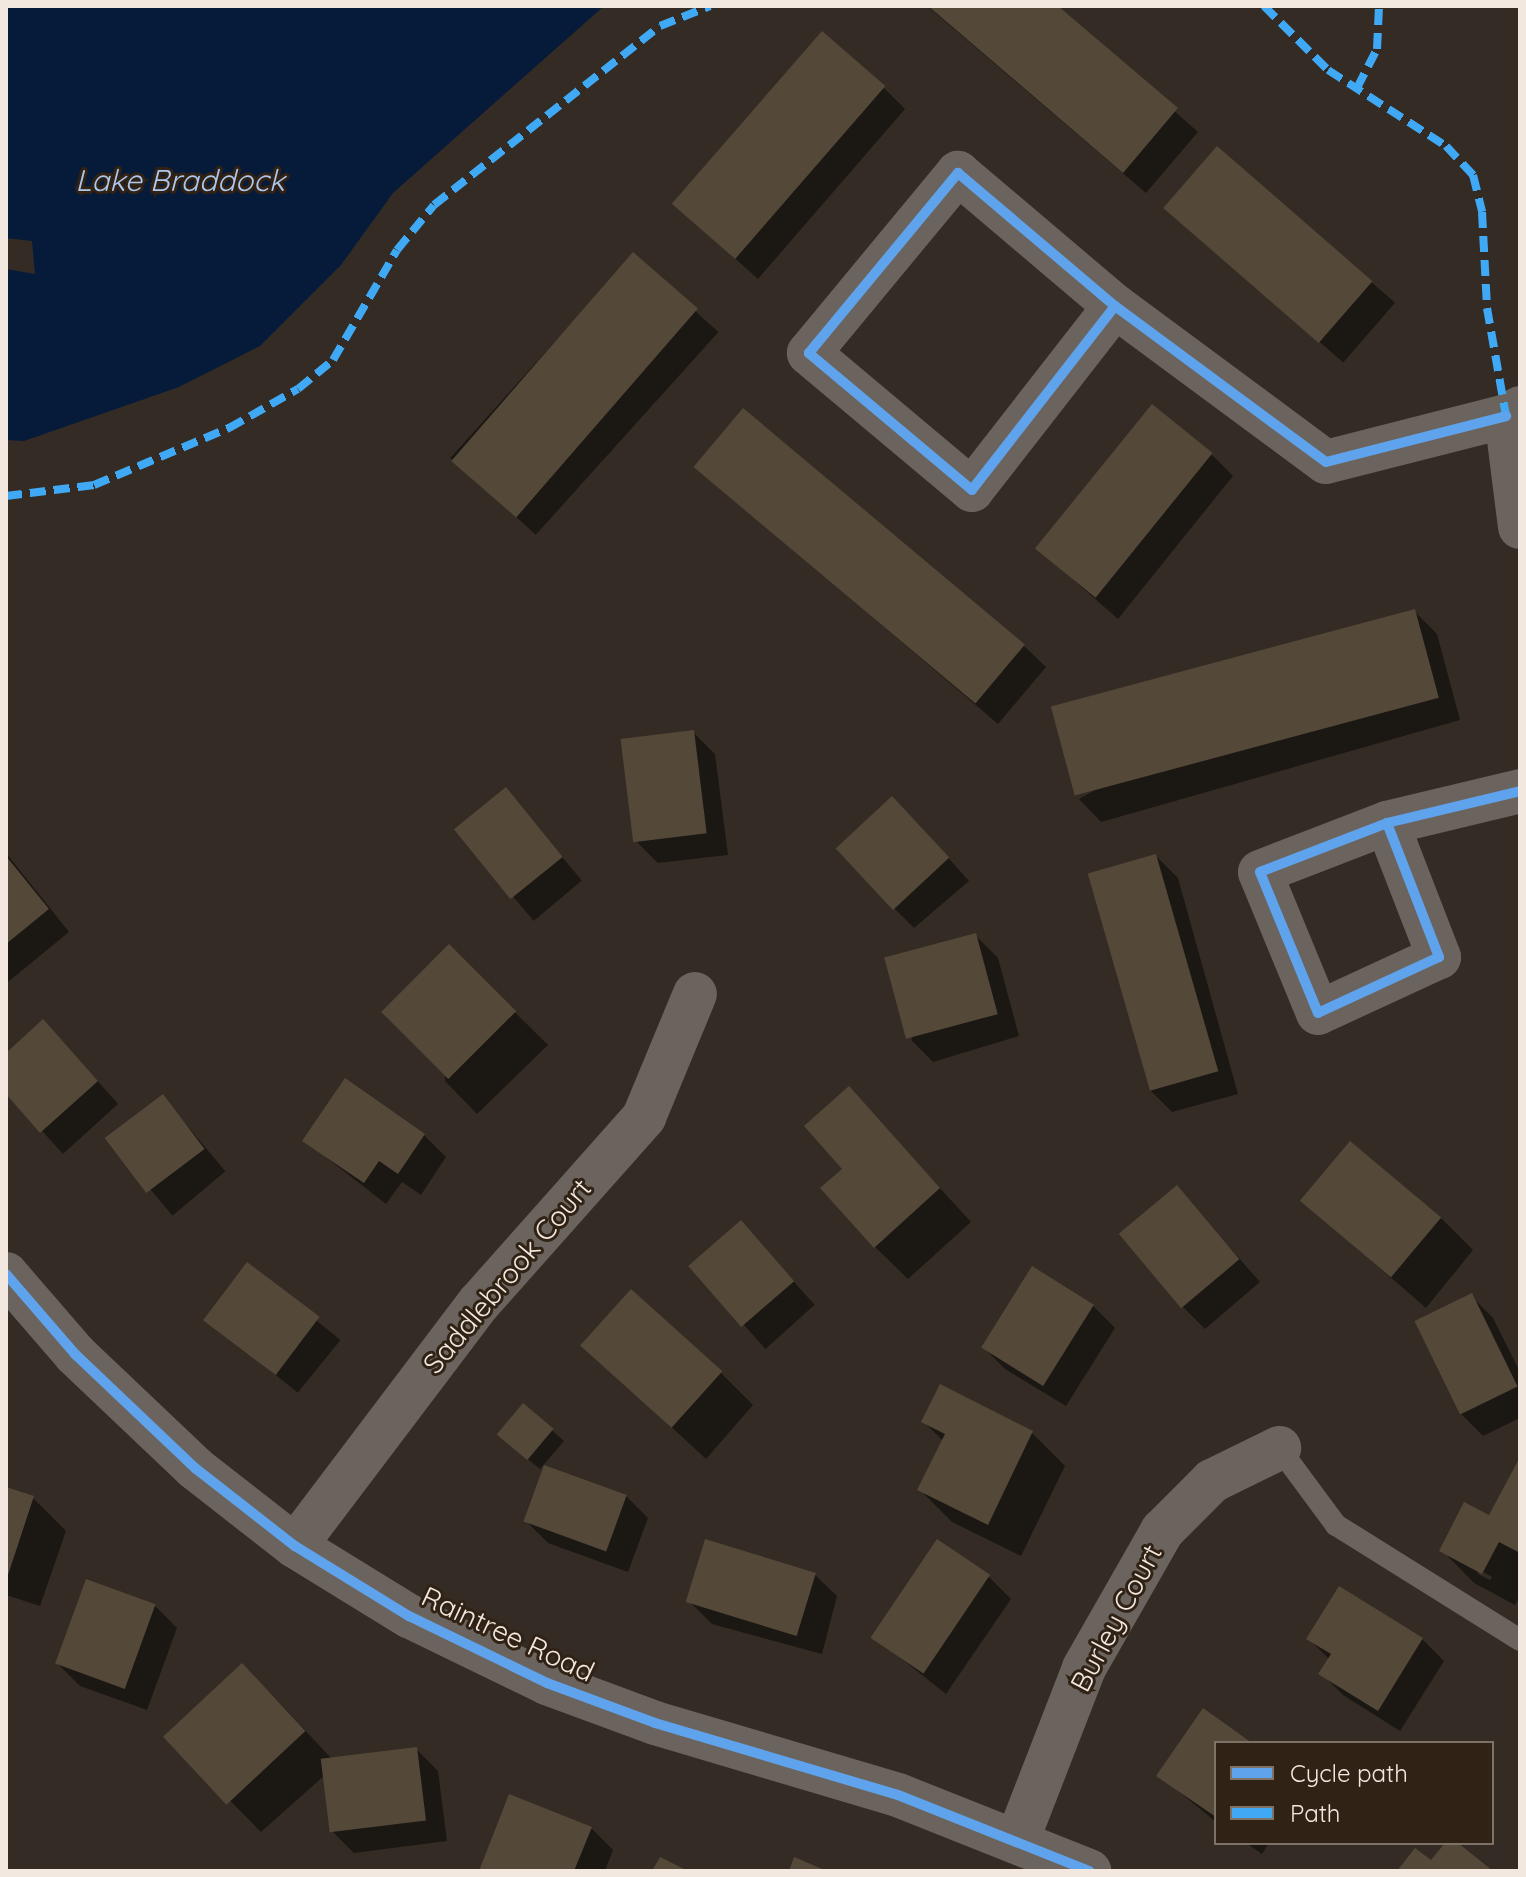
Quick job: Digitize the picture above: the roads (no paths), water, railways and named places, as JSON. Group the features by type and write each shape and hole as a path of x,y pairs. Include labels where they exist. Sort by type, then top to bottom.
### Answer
{"street":[{"path":"1115,306 972,490 809,353 958,173 1115,306 1326,462 1513,412 1520,527"},
{"path":"1387,823 1439,957 1318,1013 1260,872 1387,823 1520,791"},
{"name":"Saddlebrook Court","path":"295,1546 479,1303 644,1117 695,994"},
{"name":"Raintree Road","path":"6,1274 130,1410 295,1546 409,1616 547,1683 655,1723 898,1795 1089,1871"},
{"name":"Burley Court","path":"1017,1841 1084,1668 1162,1531 1212,1481 1279,1448"}],"lane":[{"path":"1279,1448 1336,1525 1520,1640"}],"water":[{"name":"Lake Braddock","path":"6,6 604,6 393,193 341,265 260,346 179,387 24,441 6,440"}]}
